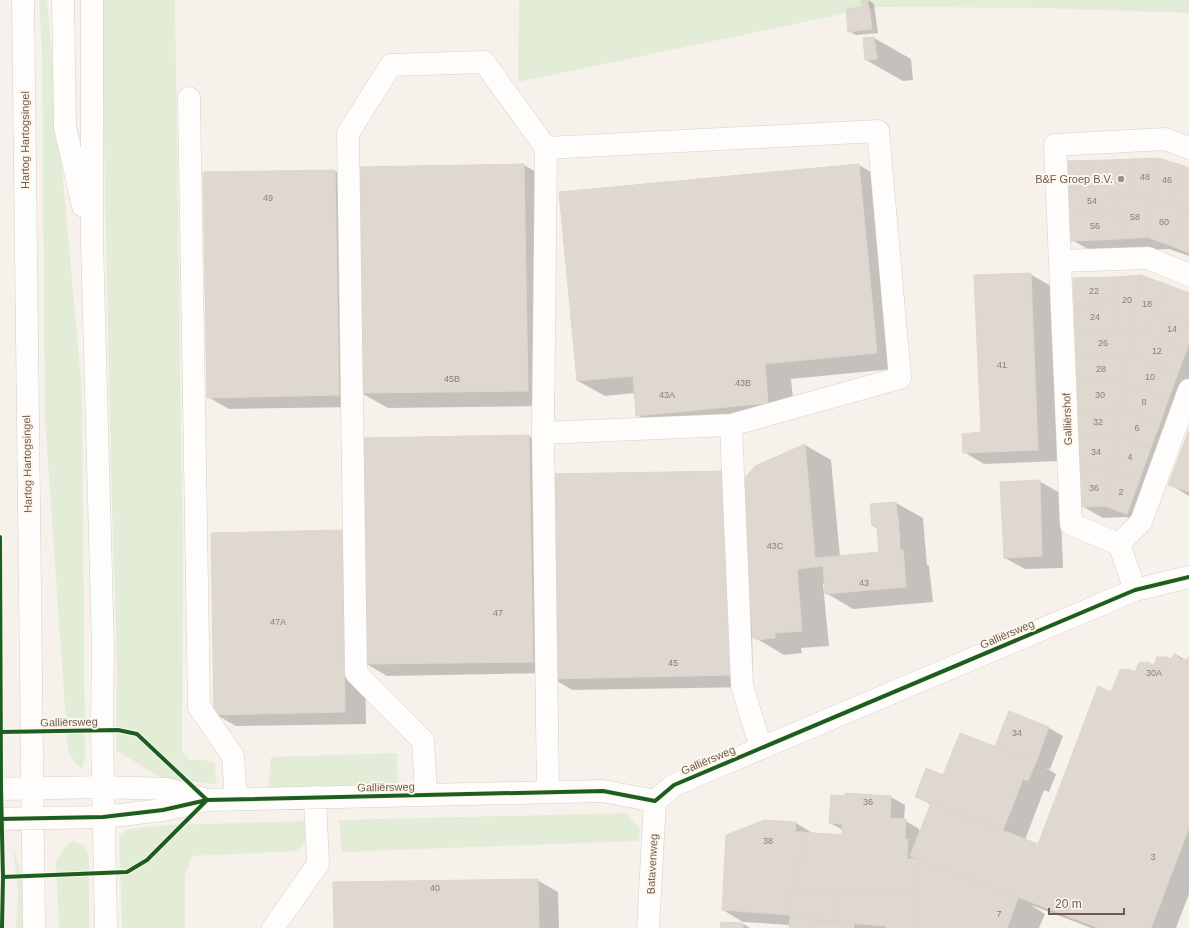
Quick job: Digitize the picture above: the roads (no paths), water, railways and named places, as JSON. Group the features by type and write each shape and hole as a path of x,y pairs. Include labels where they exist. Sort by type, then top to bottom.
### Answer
{"street":[{"name":"Hartog Hartogsingel","path":"24,0 31,787 34,928"},
{"path":"63,0 65,127 92,242"},
{"path":"92,0 92,242 103,649 103,787 106,928"},
{"path":"426,795 423,740 356,673 348,133 392,65 484,62 546,148 543,433 548,792"},
{"path":"190,98 199,707 233,756 236,799"},
{"path":"543,433 731,426 900,378 878,131 546,148"},
{"name":"Galliërshof","path":"1119,544 1071,524 1055,145 1165,139 1189,148"},
{"path":"1061,261 1148,258 1189,275"},
{"path":"1134,590 1119,544 1141,522 1189,390"},
{"path":"731,426 742,686 761,748"},
{"name":"Galliërsweg","path":"0,819 104,817 163,810 207,800 236,799 603,791 655,801 674,785 1134,590 1189,577"},
{"name":"Galliërsweg","path":"0,788 103,787 167,790 207,800"},
{"path":"273,928 318,864 315,797"},
{"name":"Batavenweg","path":"648,928 655,801"}],"place":[{"name":"B&F Groep B.V.","path":"1121,179"}]}
